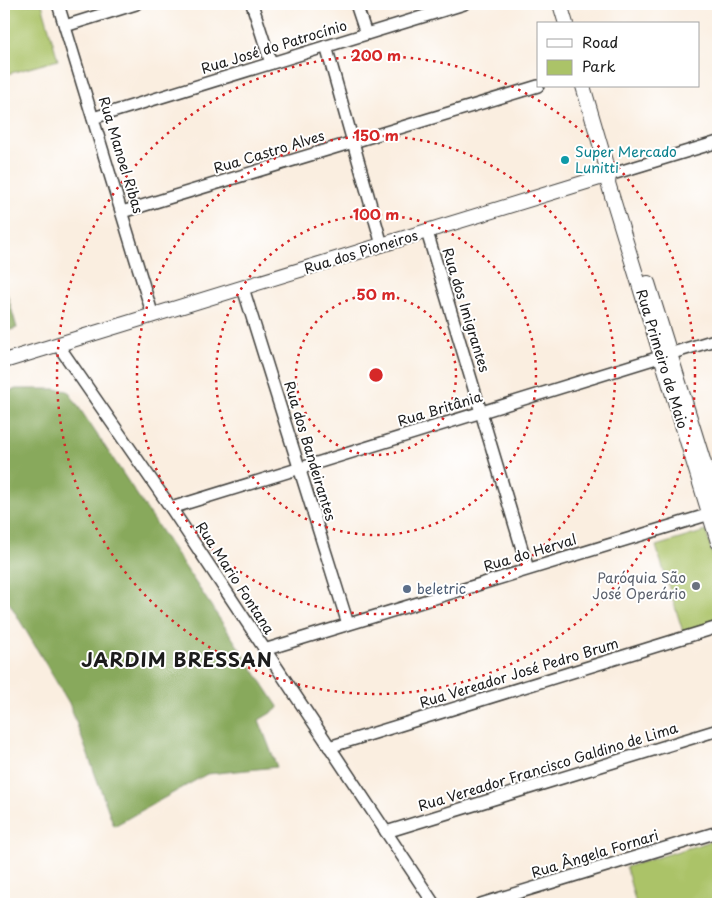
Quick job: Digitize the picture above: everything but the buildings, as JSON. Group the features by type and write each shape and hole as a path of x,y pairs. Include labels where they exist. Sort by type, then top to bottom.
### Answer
{"main road":[{"path":"560,4 565,22"},
{"name":"Rua Primeiro de Maio","path":"584,88 609,175 614,181 697,457 716,512 718,542"},
{"name":"Rua dos Pioneiros","path":"4,361 609,175"}],"street":[{"name":"Rua Manoel Ribas","path":"58,4 153,316"},
{"path":"65,26 136,4"},
{"path":"252,4 270,63"},
{"path":"356,4 366,34"},
{"name":"Rua José do Patrocínio","path":"93,118 464,4"},
{"path":"326,46 382,245"},
{"name":"Rua Castro Alves","path":"122,212 537,86"},
{"name":"Rua dos Pioneiros","path":"609,175 718,142"},
{"name":"Rua dos Imigrantes","path":"427,232 528,570"},
{"name":"Rua dos Bandeirantes","path":"243,288 348,624"},
{"name":"Rua Britânia","path":"171,508 718,339"},
{"name":"Rua Mario Fontana","path":"58,345 171,508 434,904"},
{"name":"Rua do Herval","path":"264,650 716,512"},
{"name":"Rua Vereador José Pedro Brum","path":"329,747 718,627"},
{"name":"Rua Vereador Francisco Galdino de Lima","path":"386,832 718,730"},
{"name":"Rua Ângela Fornari","path":"481,904 718,832"}],"green space":[{"path":"4,4 42,4 58,60 4,75"},
{"path":"4,283 17,328 4,332"},
{"path":"16,389 68,391 279,708 259,720 277,767 207,774 114,826 69,703 4,594 4,392"},
{"path":"706,531 718,573 718,621 683,632 656,546"},
{"path":"718,839 718,904 636,904 626,867"}],"place":[{"name":"Super Mercado Lunitti","path":"565,160"},
{"name":"Paróquia São José Operário","path":"696,586"},
{"name":"beletric","path":"407,589"}],"district":[{"name":"JARDIM BRESSAN","path":"177,660"}]}
